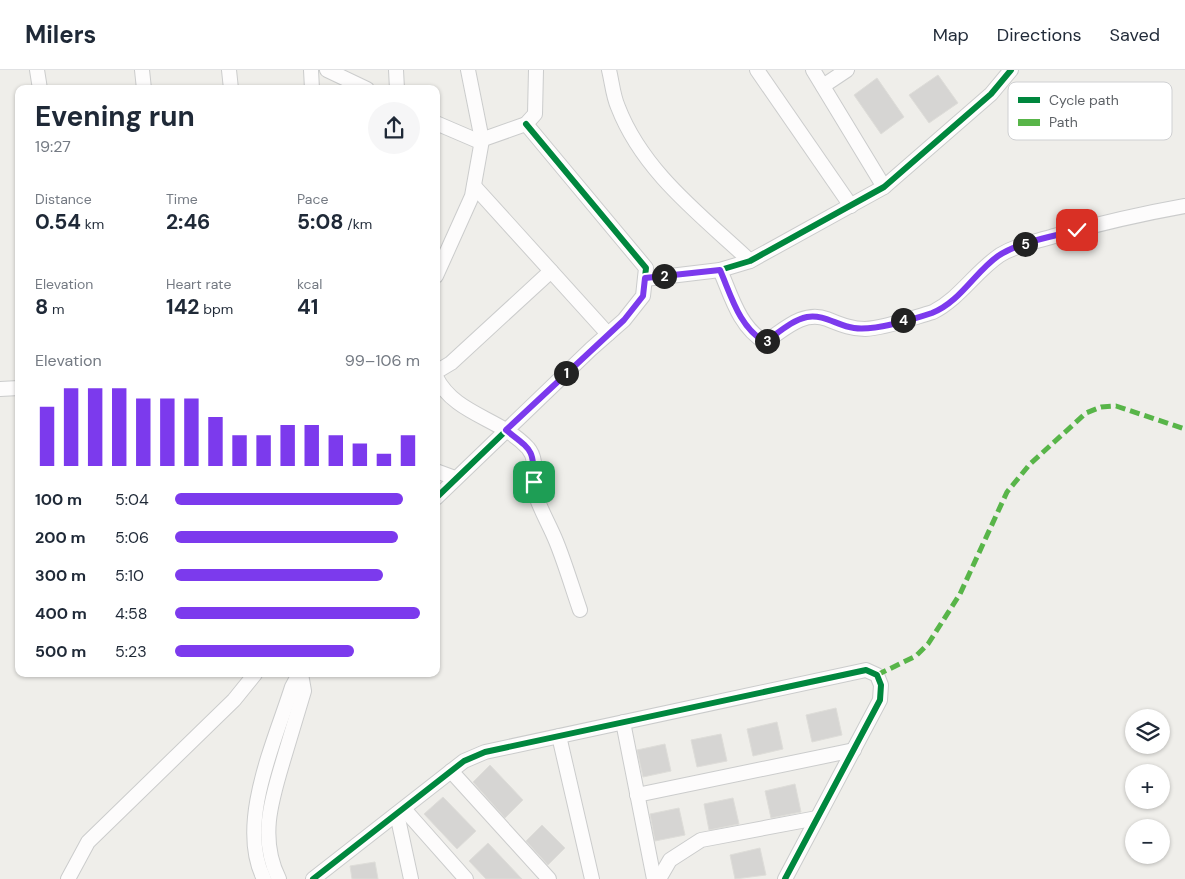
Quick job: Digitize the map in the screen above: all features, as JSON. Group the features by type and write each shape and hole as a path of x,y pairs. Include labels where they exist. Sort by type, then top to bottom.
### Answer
{"street":[{"path":"38,70 40,85"},
{"path":"142,70 144,85"},
{"path":"228,70 230,85"},
{"path":"311,70 312,85"},
{"path":"327,70 359,85"},
{"path":"396,70 397,85"},
{"path":"440,267 472,196 482,140 468,70"},
{"path":"440,125 478,142 526,124 535,114 536,70"},
{"path":"609,70 617,105 623,120 649,162 670,186 750,261"},
{"path":"757,70 852,206"},
{"path":"813,70 884,187"},
{"path":"823,86 847,70"},
{"path":"645,278 720,270 750,261 852,206 884,187 990,94 1011,70"},
{"path":"440,494 624,320 643,296 646,268 526,124"},
{"path":"474,186 608,334"},
{"path":"720,270 742,321 750,331 765,342 796,321 808,317 822,317 845,326 868,329 942,308 991,262 1016,247 1123,217 1185,206"},
{"path":"440,370 451,363 550,271"},
{"path":"440,385 460,405 506,430 526,446 532,454 537,498 556,542 580,610"},
{"path":"0,389 15,388"},
{"path":"440,472 455,478"},
{"path":"313,879 464,760 485,752 866,670 877,675 882,685 880,700 785,879"},
{"path":"68,879 88,842 234,700 253,677"},
{"path":"264,879 255,840 257,800 292,687 298,677"},
{"path":"279,879 274,869 268,843 268,815 304,691 301,677"},
{"path":"623,722 654,879"},
{"path":"560,736 592,879"},
{"path":"637,795 854,750"},
{"path":"451,771 549,879"},
{"path":"400,811 411,879"},
{"path":"400,811 466,879"},
{"path":"660,879 670,860 700,840 817,818"}],"building":[{"path":"938,75 958,103 929,123 909,95"},
{"path":"877,78 904,117 881,134 854,95"},
{"path":"836,708 842,735 812,742 806,715"},
{"path":"777,722 783,749 753,756 747,729"},
{"path":"721,734 727,761 697,767 691,740"},
{"path":"665,744 671,771 643,777 637,750"},
{"path":"490,765 523,800 505,818 473,782"},
{"path":"795,784 801,812 771,818 765,791"},
{"path":"443,797 476,831 457,849 424,814"},
{"path":"733,798 739,824 709,830 704,804"},
{"path":"679,808 685,835 655,841 650,814"},
{"path":"542,825 565,848 548,865 526,841"},
{"path":"488,843 522,879 486,879 469,861"},
{"path":"760,848 766,875 735,879 730,855"},
{"path":"375,862 378,879 352,879 350,866"}],"marked path":[{"path":"877,675 916,656 928,644 960,594 1007,492 1030,464 1086,413 1101,407 1116,406 1185,429"}],"cycle path":[{"path":"645,279 720,270 750,261 884,187 991,94 1011,70"},
{"path":"440,494 591,349 624,320 643,296 646,268 526,124"},
{"path":"313,879 464,761 485,752 866,670 877,675 881,685 880,700 785,879"}],"route":[{"path":"534,482 535,465 530,450 506,430 624,320 643,296 645,278 720,270 742,321 750,331 765,342 802,318 822,317 845,326 868,329 933,312 950,302 1000,255 1024,244 1077,230"}]}
